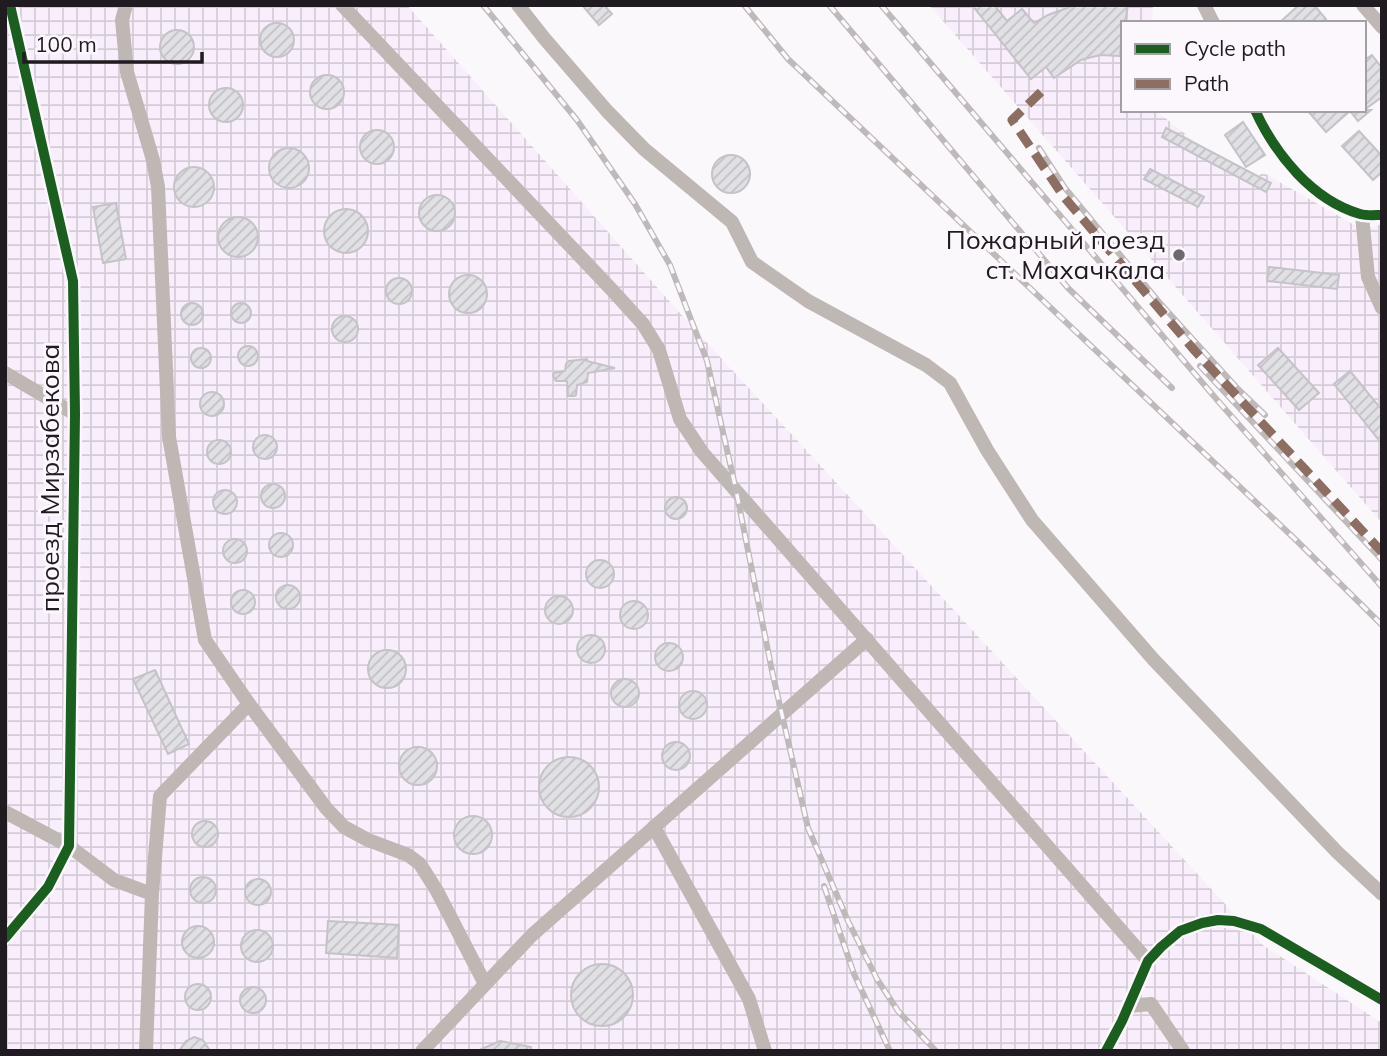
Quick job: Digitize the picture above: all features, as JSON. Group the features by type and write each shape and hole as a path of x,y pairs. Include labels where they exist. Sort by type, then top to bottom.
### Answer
{"street":[{"name":"проезд Мирзабекова","path":"5,938 48,887 69,846 75,414 73,281 10,5"},
{"path":"126,5 122,20 127,72 158,187 169,437 205,640 326,808 344,827 368,840 408,855 420,864 438,891 485,984"},
{"path":"342,5 643,324 659,350 680,419 702,452 1148,961"},
{"path":"518,5 598,101 644,149 732,222 752,262 808,301 908,354 950,383 987,450 1032,520 1153,659 1337,852 1382,894"},
{"path":"1204,5 1212,21"},
{"path":"1363,5 1382,27"},
{"path":"1256,112 1262,126 1285,159 1306,182 1332,202 1362,215 1382,215"},
{"path":"1362,215 1368,278 1382,307"},
{"path":"5,373 75,414"},
{"path":"424,1050 532,935 867,639"},
{"path":"146,1051 152,894 160,796 249,704"},
{"path":"5,812 69,846 114,880 152,894"},
{"path":"654,827 749,999 765,1051"},
{"path":"1106,1051 1148,961 1180,931 1217,920 1234,921 1261,929 1382,1000"},
{"path":"1129,1006 1151,1004 1183,1051"}],"shaded area":[{"path":"5,5 407,5 686,320 1263,945 1382,1023 1382,1051 5,1051"},
{"path":"929,5 1153,5 1152,21 1121,21 1121,112 1158,112 1216,158 1256,180 1262,172 1363,230 1382,224 1382,523"}],"building":[{"path":"582,5 604,5 612,14 599,25"},
{"path":"972,5 994,5 1007,21 1022,9 1034,23 1075,5 1128,5 1125,21 1121,21 1120,56 1100,55 1081,60 1054,78 1046,67 1031,79"},
{"path":"1299,5 1314,5 1326,19 1324,21 1281,21"},
{"path":"277,23 289,28 294,40 289,52 277,57 265,52 260,40 265,28"},
{"path":"177,30 189,35 194,47 189,59 177,64 165,59 160,47 165,35"},
{"path":"1372,55 1382,68 1382,97 1366,109 1366,59"},
{"path":"327,75 339,80 344,92 339,104 327,109 315,104 310,92 315,80"},
{"path":"226,88 238,93 243,105 238,117 226,122 214,117 209,105 214,93"},
{"path":"1371,110 1358,121 1351,112"},
{"path":"1309,112 1349,112 1326,132"},
{"path":"1243,122 1265,155 1246,167 1225,135"},
{"path":"1166,128 1271,183 1266,192 1162,137"},
{"path":"377,130 389,135 394,147 389,159 377,164 365,159 360,147 365,135"},
{"path":"1359,131 1382,156 1382,172 1373,180 1342,146"},
{"path":"289,148 303,154 309,168 303,182 289,188 275,182 269,168 275,154"},
{"path":"731,155 745,160 750,174 745,188 731,193 717,188 712,174 717,160"},
{"path":"194,167 202,168 208,173 213,179 213,195 208,201 202,206 194,207 186,206 180,201 175,195 174,187 175,179 180,173 186,168"},
{"path":"1150,169 1204,197 1198,207 1144,179"},
{"path":"437,195 450,200 455,213 450,226 437,231 424,226 419,213 424,200"},
{"path":"116,203 126,259 103,263 93,207"},
{"path":"346,209 355,210 362,215 367,222 367,240 362,247 355,252 346,253 337,252 330,247 325,240 324,231 325,222 330,215 337,210"},
{"path":"238,217 246,218 252,223 257,229 257,245 252,251 246,256 238,257 230,256 224,251 219,245 218,237 219,229 224,223 230,218"},
{"path":"1269,267 1339,275 1337,289 1267,281"},
{"path":"468,275 482,280 487,294 482,308 468,313 454,308 449,294 454,280"},
{"path":"399,278 408,282 412,291 408,300 399,304 390,300 386,291 390,282"},
{"path":"188,303 196,303 203,310 203,318 196,325 188,325 181,318 181,310"},
{"path":"241,303 248,306 251,313 248,320 241,323 234,320 231,313 234,306"},
{"path":"345,316 354,320 358,329 354,338 345,342 336,338 332,329 336,320"},
{"path":"248,346 255,349 258,356 255,363 248,366 241,363 238,356 241,349"},
{"path":"201,348 208,351 211,358 208,365 201,368 194,365 191,358 194,351"},
{"path":"1278,348 1319,393 1299,410 1258,365"},
{"path":"587,359 615,368 588,373 587,382 577,385 576,395 568,396 567,381 556,381 554,373 565,371 569,361"},
{"path":"1350,371 1382,410 1382,444 1334,384"},
{"path":"212,392 221,395 224,404 221,413 212,416 203,413 200,404 203,395"},
{"path":"265,435 274,438 277,447 274,456 265,459 256,456 253,447 256,438"},
{"path":"219,440 228,443 231,452 228,461 219,464 210,461 207,452 210,443"},
{"path":"273,484 282,487 285,496 282,505 273,508 264,505 261,496 264,487"},
{"path":"225,490 234,493 237,502 234,511 225,514 216,511 213,502 216,493"},
{"path":"676,497 686,504 687,508 680,518 676,519 666,512 665,508 672,498"},
{"path":"281,533 290,536 293,545 290,554 281,557 272,554 269,545 272,536"},
{"path":"235,539 244,542 247,551 244,560 235,563 226,560 223,551 226,542"},
{"path":"600,560 610,564 614,574 610,584 600,588 590,584 586,574 590,564"},
{"path":"288,585 297,588 300,597 297,606 288,609 279,606 276,597 279,588"},
{"path":"243,590 252,593 255,602 252,611 243,614 234,611 231,602 234,593"},
{"path":"559,596 569,600 573,610 569,620 559,624 549,620 545,610 549,600"},
{"path":"634,601 644,605 648,615 644,625 634,629 624,625 620,615 624,605"},
{"path":"591,635 601,639 605,649 601,659 591,663 581,659 577,649 581,639"},
{"path":"669,643 679,647 683,657 679,667 669,671 659,667 655,657 659,647"},
{"path":"387,650 400,656 406,669 400,682 387,688 374,682 368,669 374,656"},
{"path":"155,670 189,744 168,754 133,679"},
{"path":"625,679 635,683 639,693 635,703 625,707 615,703 611,693 615,683"},
{"path":"693,691 703,695 707,705 703,715 693,719 683,715 679,705 683,695"},
{"path":"676,742 686,746 690,756 686,766 676,770 666,766 662,756 666,746"},
{"path":"418,747 431,753 437,766 431,779 418,785 405,779 399,766 405,753"},
{"path":"563,757 575,757 594,770 599,787 597,799 586,812 575,817 563,817 544,804 539,793 539,781 552,762"},
{"path":"473,816 486,822 492,835 486,848 473,854 460,848 454,835 460,822"},
{"path":"205,821 214,825 218,834 214,843 205,847 196,843 192,834 196,825"},
{"path":"203,877 212,881 216,890 212,899 203,903 194,899 190,890 194,881"},
{"path":"258,879 267,883 271,892 267,901 258,905 249,901 245,892 249,883"},
{"path":"328,921 399,925 397,958 326,953"},
{"path":"198,926 209,931 214,942 209,953 198,958 187,953 182,942 187,931"},
{"path":"257,930 268,935 273,946 268,957 257,962 246,957 241,946 246,935"},
{"path":"602,964 624,973 633,995 624,1017 602,1026 580,1017 571,995 580,973"},
{"path":"198,984 207,988 211,997 207,1006 198,1010 189,1006 185,997 189,988"},
{"path":"253,987 262,991 266,1000 262,1009 253,1013 244,1009 240,1000 244,991"},
{"path":"194,1037 203,1040 210,1051 179,1051 186,1041"},
{"path":"500,1041 531,1047 531,1051 477,1051"}],"railway":[{"path":"483,5 577,120 635,204 670,265 707,361 808,828 848,921 877,979 898,1011 936,1051"},
{"path":"744,5 788,59 1297,541 1382,625"},
{"path":"829,5 1068,288 1172,388"},
{"path":"881,5 1218,401 1382,587"},
{"path":"1039,148 1065,188 1159,302 1265,415"},
{"path":"1200,366 1382,560"},
{"path":"824,886 854,974 890,1051"}],"marked path":[{"path":"1041,92 1012,120 1064,197 1195,351 1382,552"}],"cycle path":[{"path":"5,938 48,887 69,846 75,414 73,281 10,5"},
{"path":"1256,112 1284,159 1311,187 1326,198 1363,215 1382,215"},
{"path":"1106,1051 1148,961 1180,931 1218,920 1234,921 1261,929 1382,1000"}],"place":[{"name":"Пожарный поезд ст. Махачкала","path":"1179,255"}]}
